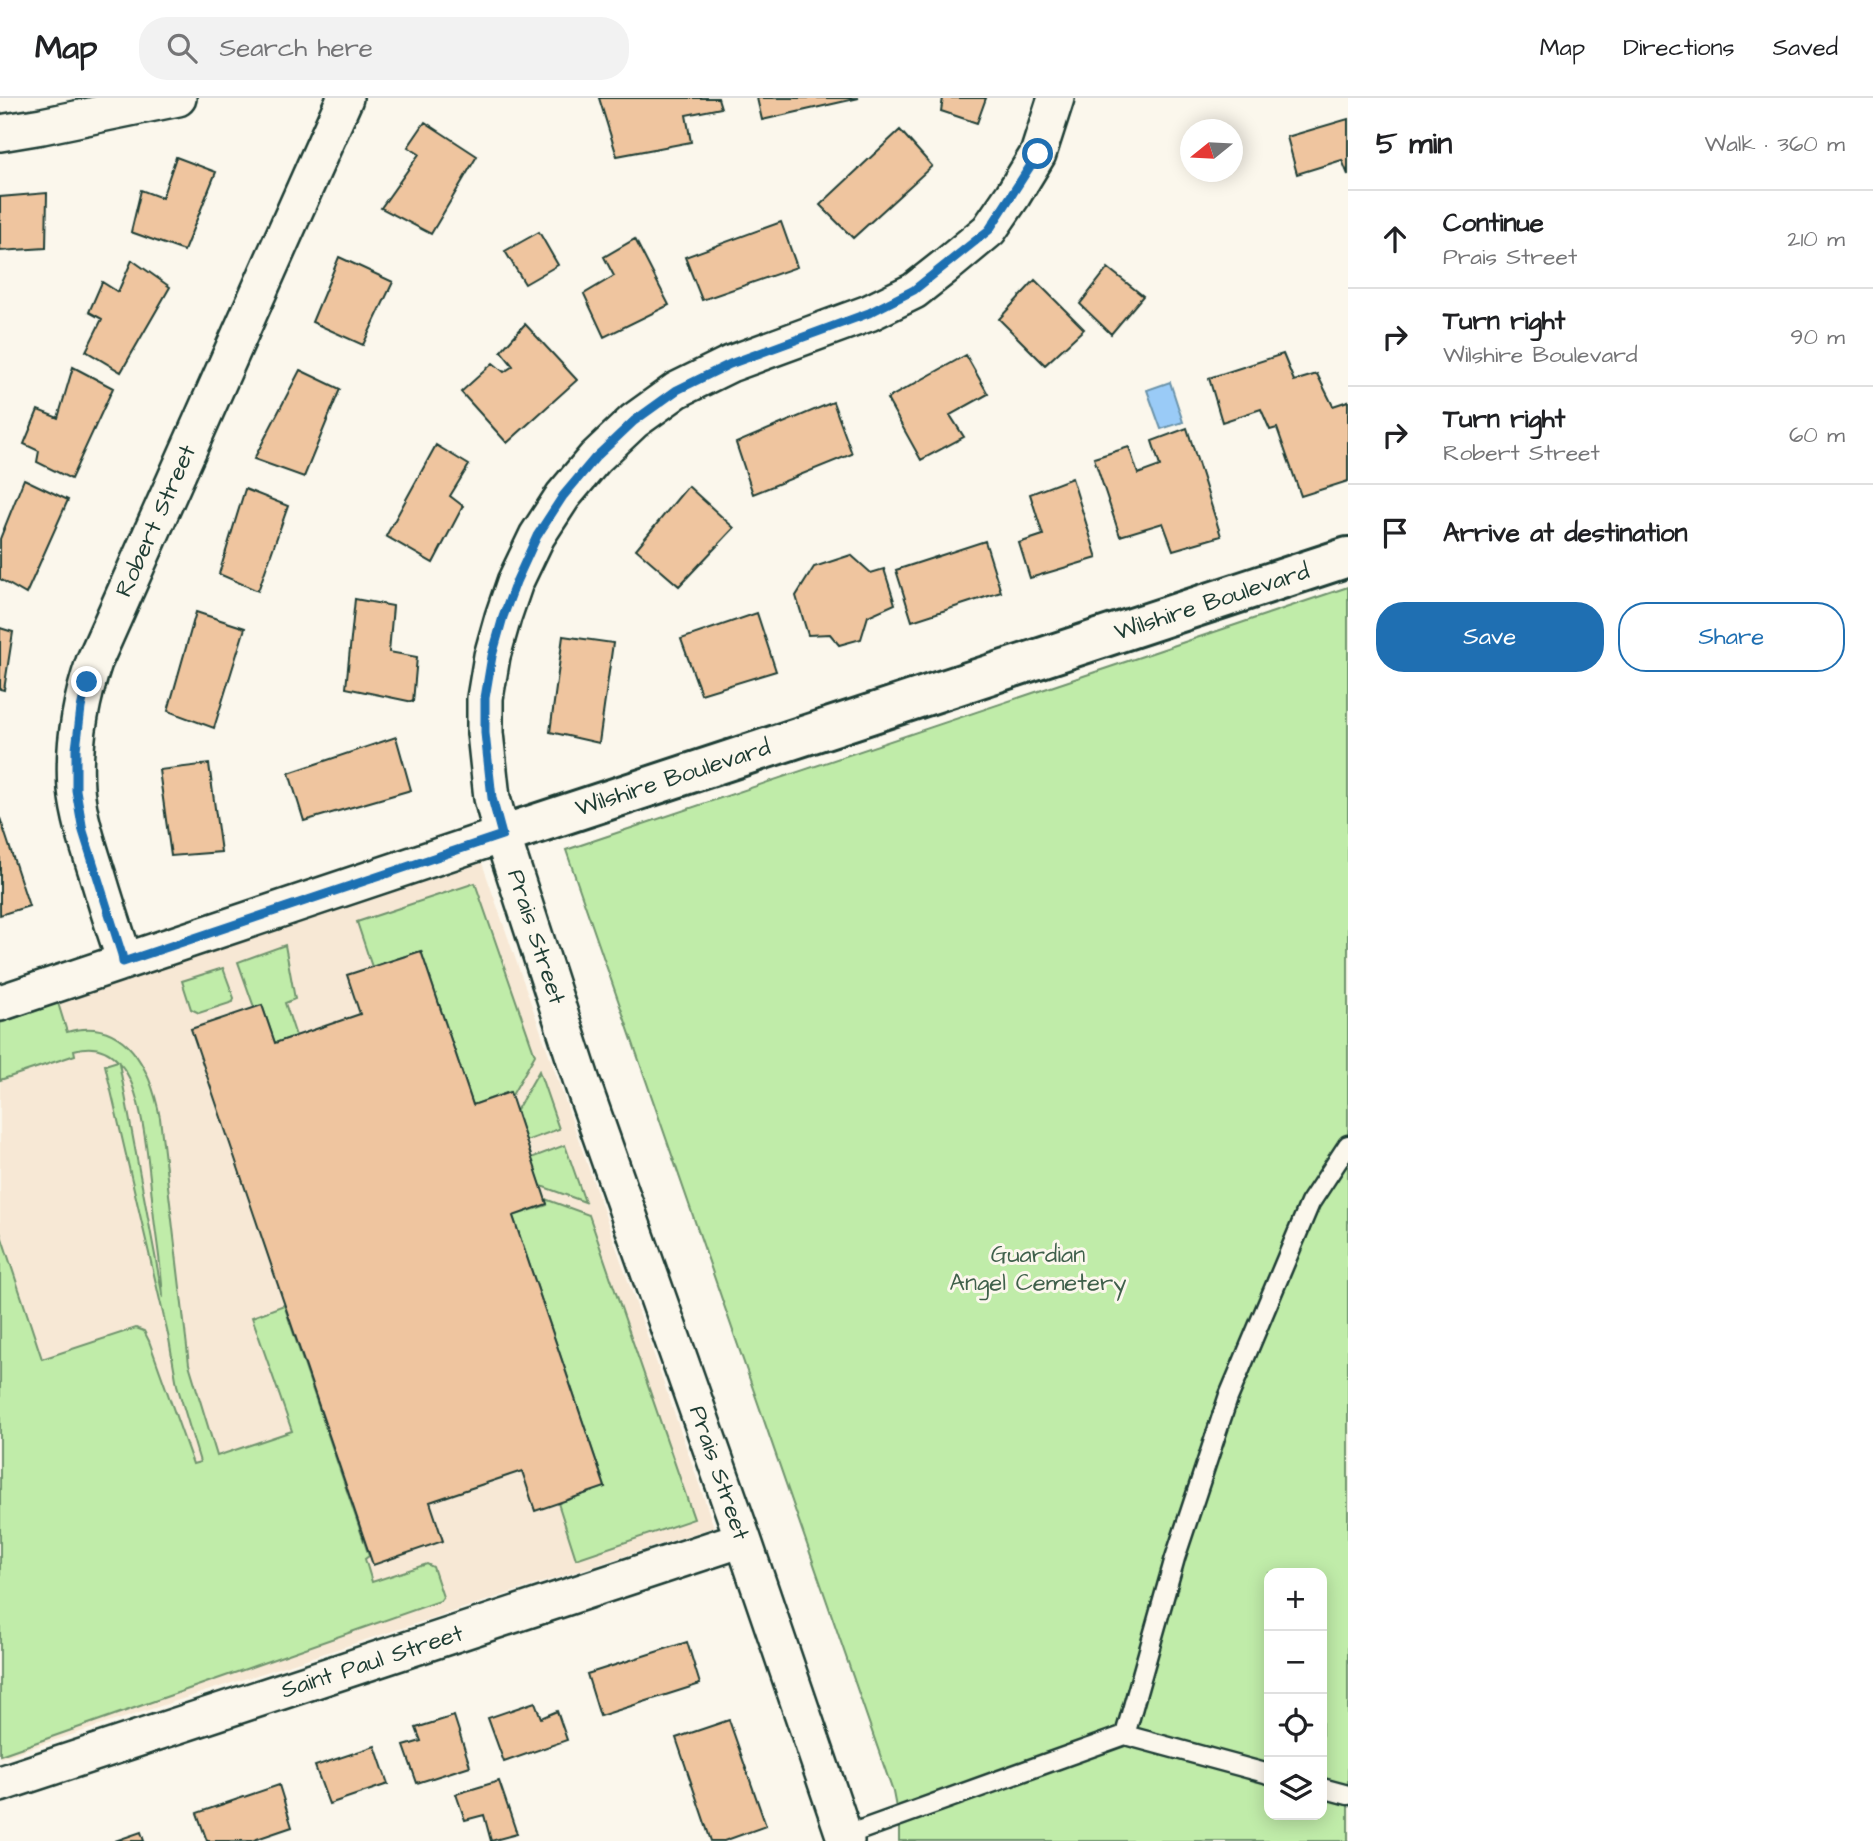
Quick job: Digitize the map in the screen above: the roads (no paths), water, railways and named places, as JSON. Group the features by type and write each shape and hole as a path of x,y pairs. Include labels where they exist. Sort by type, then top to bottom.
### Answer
{"street":[{"path":"0,133 178,98"},
{"name":"Robert Street","path":"123,962 83,831 76,790 76,749 87,682 99,649 345,98"},
{"name":"Prais Street","path":"845,1839 743,1539 584,1088 502,835 492,798 485,733 485,698 503,617 537,536 563,496 595,458 634,421 677,390 730,364 869,313 914,290 947,265 989,230 1013,195 1038,154 1056,98"},
{"name":"Wilshire Boulevard","path":"0,1003 1348,557"},
{"name":"Saint Paul Street","path":"0,1784 743,1539"}],"lane":[{"path":"1125,1735 1175,1558 1228,1398 1310,1203 1348,1146"},
{"path":"845,1839 1125,1735 1264,1773"},
{"path":"1327,1789 1348,1795"}],"water":[{"path":"1170,382 1183,422 1161,429 1147,390"}],"park label":[{"name":"Guardian Angel Cemetery","path":"1038,1269"}]}
